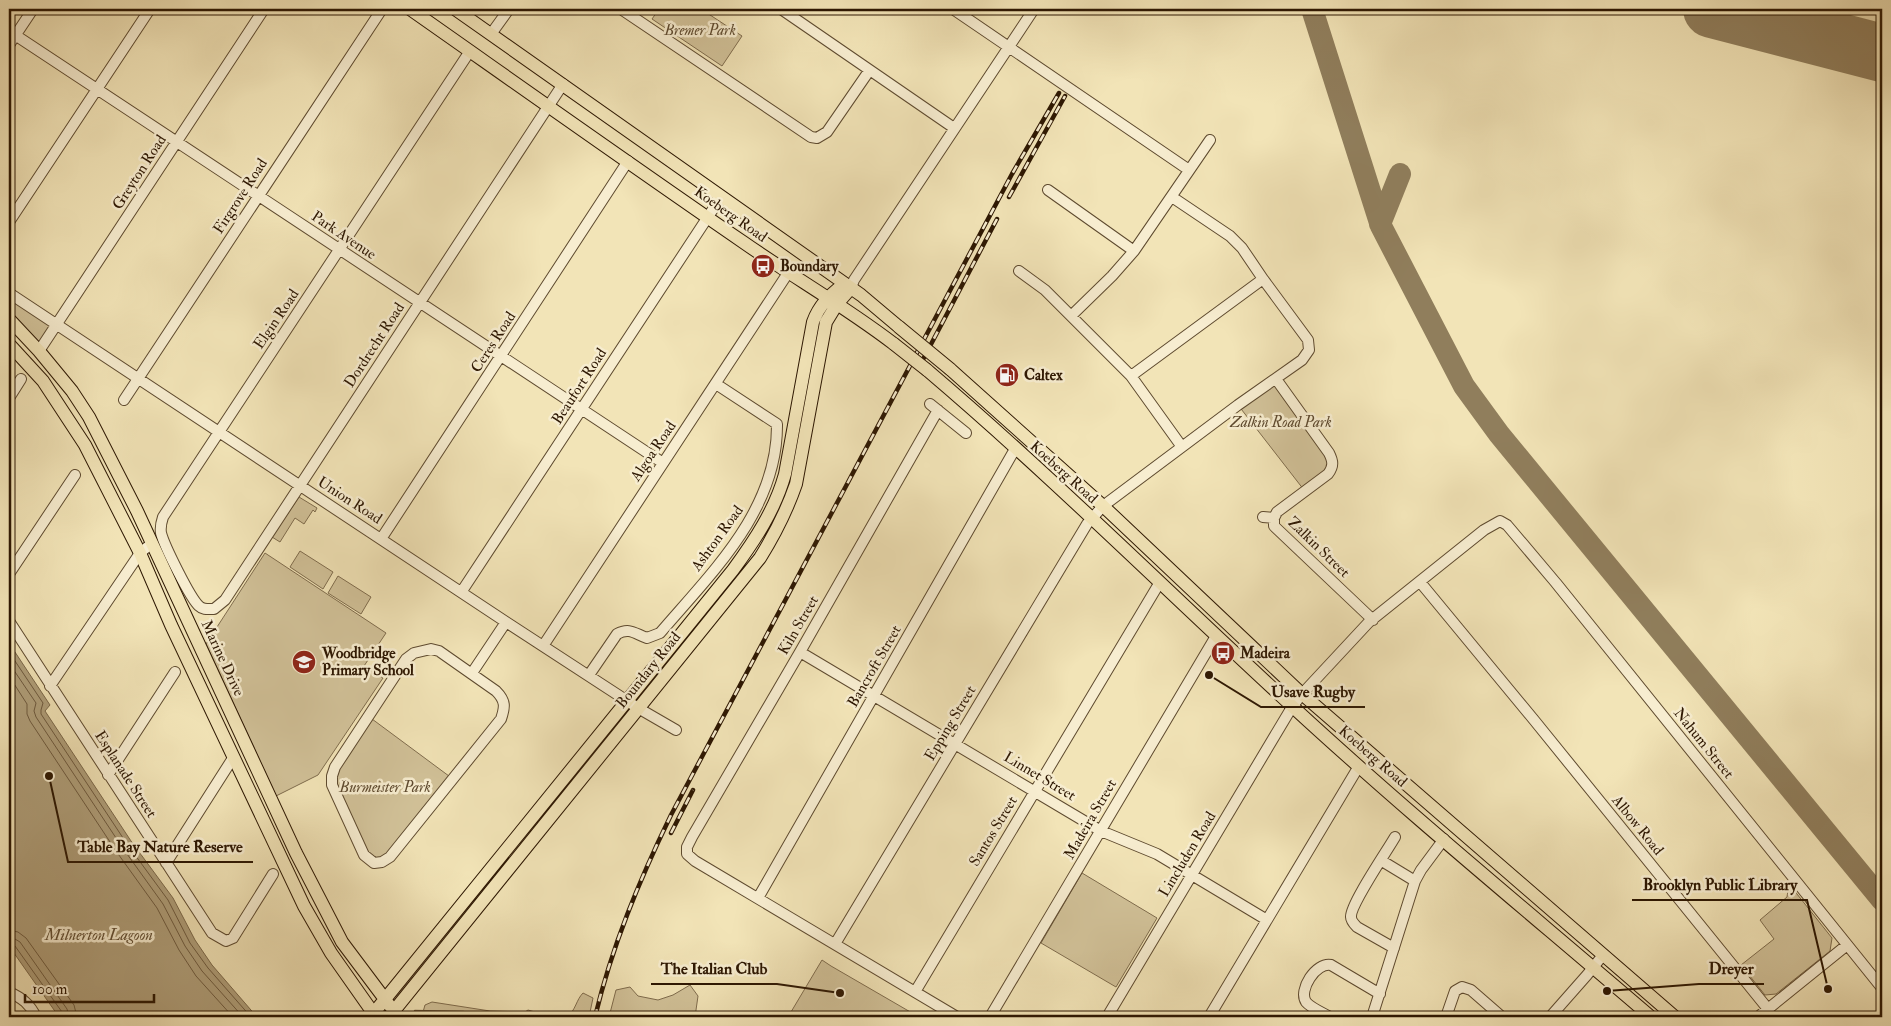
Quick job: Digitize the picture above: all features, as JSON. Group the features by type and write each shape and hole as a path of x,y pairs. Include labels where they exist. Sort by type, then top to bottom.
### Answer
{"main road":[{"name":"Koeberg Road","path":"410,9 707,218 894,344 943,384 1092,518 1216,636 1359,766 1651,1017"},
{"name":"Koeberg Road","path":"454,9 721,197 849,284 950,369 1103,506 1302,694 1675,1017"},
{"path":"832,301 849,284"},
{"name":"Boundary Road","path":"373,1016 734,570 769,516 781,488 790,455 811,327 817,312 832,301"},
{"name":"Boundary Road","path":"394,1015 760,558 780,524 796,484 823,332 832,301"},
{"name":"Marine Drive","path":"9,320 39,351 72,391 89,417 110,455 296,853 337,933 385,999 394,1015"},
{"path":"9,344 43,381 76,428 140,553 171,626 313,922 373,1016"}],"street":[{"path":"9,45 12,33 33,9"},
{"path":"9,222 150,9"},
{"name":"Greyton Road","path":"39,351 264,9"},
{"name":"Firgrove Road","path":"124,400 382,9"},
{"path":"491,34 509,9"},
{"path":"621,9 811,137 817,138 827,132 869,71"},
{"path":"781,9 954,128"},
{"path":"953,9 1190,170"},
{"path":"849,284 1034,9"},
{"name":"Park Avenue","path":"12,33 663,463"},
{"name":"Elgin Road","path":"203,608 198,605 189,593 162,535 160,526 166,511 470,51"},
{"name":"Dordrecht Road","path":"203,608 214,609 222,604 563,84"},
{"path":"1072,315 1112,276 1134,251 1210,140"},
{"name":"Ceres Road","path":"381,538 628,161"},
{"path":"1048,190 1134,251"},
{"name":"Beaufort Road","path":"462,591 721,197"},
{"path":"1131,376 1263,279 1250,257 1230,236 1172,197"},
{"path":"1019,271 1045,290 1072,315 1131,376 1182,447"},
{"name":"Algoa Road","path":"543,646 788,273"},
{"name":"Epping Street","path":"836,944 955,743 1092,518 1103,506 1302,360 1309,350 1308,340 1263,279"},
{"name":"Union Road","path":"9,293 462,591 506,622 638,708 676,730"},
{"path":"9,398 22,379"},
{"name":"Zalkin Street","path":"1276,379 1329,452 1333,466 1328,474 1278,510 1274,518 1275,528 1373,620"},
{"name":"Ashton Road","path":"589,675 617,634 624,630 629,630 647,638 660,633 735,543 759,504 773,466 777,424 716,384"},
{"name":"Kiln Street","path":"758,898 694,861 687,854 687,847 800,652 934,407 966,433"},
{"name":"Bancroft Street","path":"758,898 1015,449"},
{"path":"9,574 75,475"},
{"path":"1263,517 1274,518"},
{"name":"Lincluden Road","path":"1107,1017 1292,706 1369,622 1484,530 1500,521"},
{"name":"Nahum Street","path":"1500,521 1507,526 1556,583 1882,988"},
{"path":"50,686 140,553 151,544"},
{"name":"Santos Street","path":"915,992 1160,582"},
{"name":"Albow Road","path":"1420,582 1768,1009"},
{"name":"Esplanade Street","path":"9,622 212,933 222,940 230,940 236,935 273,874"},
{"path":"472,673 506,622"},
{"name":"Madeira Street","path":"990,1017 1216,636"},
{"path":"431,649 439,651 472,673 502,697 505,703 501,720 390,857 378,863 370,861 364,855 332,785 335,767 406,659 414,653 431,649"},
{"name":"Linnet Street","path":"800,652 1035,790 1101,831 1157,854 1268,920"},
{"path":"108,775 175,672"},
{"path":"166,863 233,758"},
{"path":"1209,1017 1359,766"},
{"path":"1394,948 1357,927 1352,922 1351,917 1355,904 1395,837"},
{"path":"1372,1017 1415,881 1444,839"},
{"path":"1382,861 1415,881"},
{"path":"758,898 957,1017"},
{"path":"1758,1017 1848,945"},
{"path":"1550,1017 1603,955"},
{"path":"1330,1017 1308,1004 1304,996 1305,986 1318,967 1323,964 1330,965 1380,994"},
{"path":"1446,1017 1455,991 1462,987 1471,990 1502,1017"},
{"path":"9,992 26,1001 36,1017"}],"green space":[{"name":"Bremer Park","path":"659,9 701,9 742,36 722,66 652,19"},
{"path":"9,293 57,326 39,351 9,319"},
{"name":"Zalkin Road Park","path":"1277,379 1332,452 1330,468 1304,490 1238,405"},
{"path":"299,497 317,508 315,512 313,510 304,524 295,518 280,542 272,537"},
{"path":"300,551 333,572 323,589 290,567"},
{"name":"Woodbridge Primary School","path":"265,553 386,633 364,666 383,678 318,775 276,796 206,644"},
{"path":"338,576 371,597 361,614 328,593"},
{"name":"Burmeister Park","path":"368,716 453,779 390,857 370,861 332,776"},
{"path":"1082,873 1157,918 1116,987 1041,943"},
{"path":"1793,889 1832,938 1830,951 1776,994 1765,995 1741,965 1774,939 1760,920 1787,897 1788,890"},
{"path":"822,960 831,966 919,1017 788,1017"},
{"path":"690,985 698,996 695,1017 609,1017 616,990 630,987 638,996 658,1000 673,995"},
{"path":"583,993 593,998 589,1017 567,1017 572,1011"},
{"path":"432,1002 490,1011 525,1012 528,1010 552,1017 424,1017 425,1005"}],"water":[{"name":"Milnerton Lagoon","path":"9,643 50,705 45,711 131,841 173,898 195,940 212,965 257,1017 59,1017 9,946"}],"waterway":[{"path":"415,1011 463,1012 484,1017"},
{"path":"488,1017 513,1013 538,1017"}],"taxiway":[{"path":"1312,9 1381,226 1464,386 1499,434 1882,900"},
{"path":"1380,224 1400,174"}],"runway":[{"path":"1712,9 1882,53"}],"railway":[{"path":"595,1017 627,914 671,815 1012,174 1059,93"},
{"path":"1009,197 1065,96"},
{"path":"919,367 997,219"},
{"path":"671,833 693,790"}],"place":[{"name":"Boundary","path":"763,266"},
{"name":"Caltex","path":"1007,375"},
{"name":"Madeira","path":"1223,653"},
{"name":"Woodbridge Primary School","path":"304,662"},
{"name":"Usave Rugby","path":"1209,675"},
{"name":"Table Bay Nature Reserve","path":"49,776"},
{"name":"Brooklyn Public Library","path":"1828,989"},
{"name":"Dreyer","path":"1607,991"},
{"name":"The Italian Club","path":"840,993"}]}
